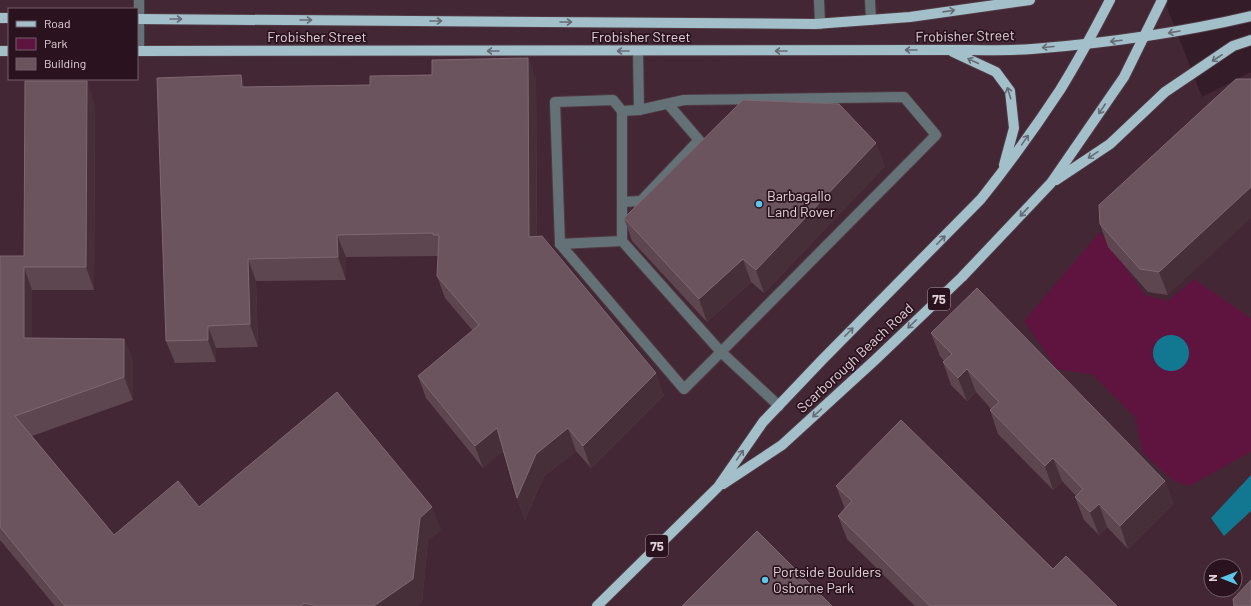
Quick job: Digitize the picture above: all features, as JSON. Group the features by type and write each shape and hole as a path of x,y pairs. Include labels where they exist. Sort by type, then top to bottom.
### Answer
{"main road":[{"name":"Frobisher Street","path":"138,19 820,24 910,16 1030,0"},
{"name":"Scarborough Beach Road","path":"597,606 718,487 763,422 981,199 1002,172 1059,91 1087,44 1110,0"},
{"name":"Scarborough Beach Road","path":"718,487 782,445 881,355 962,277 1051,183 1124,77 1162,0"},
{"name":"Frobisher Street","path":"138,51 1031,49 1144,37 1203,27 1251,16"},
{"path":"1051,183 1110,144 1165,92 1234,46 1251,40"},
{"path":"950,50 996,72 1010,91 1014,128 1002,172"}],"street":[{"path":"138,51 138,19 140,0"},
{"path":"819,0 820,24"},
{"path":"870,0 871,20"},
{"path":"638,51 639,110"},
{"path":"622,111 639,110 684,100 904,97 936,136 721,352 684,389 560,244 555,102 613,100 622,111 622,241 721,352 779,406"},
{"path":"622,202 641,201 698,140 668,104"},
{"path":"560,244 622,241"}],"shaded area":[{"path":"0,0 1164,0 1202,97 1251,72 1251,606 0,606"}],"green space":[{"path":"1100,232 1145,295 1168,301 1194,279 1251,318 1251,452 1189,486 1174,481 1143,453 1135,417 1093,375 1057,369 1024,321"}],"water":[{"path":"1171,335 1181,338 1186,343 1189,353 1186,363 1181,368 1171,371 1161,368 1156,363 1153,353 1156,343 1161,338"},
{"path":"1251,475 1251,511 1224,536 1211,518"}],"building":[{"path":"528,58 529,237 542,236 656,373 583,446 568,428 536,454 517,498 497,428 475,446 418,376 479,325 437,276 439,235 433,235 433,233 337,235 338,257 248,259 250,324 208,326 208,340 166,341 157,78 241,75 242,87 370,85 370,76 432,75 432,60"},
{"path":"1236,79 1251,79 1251,187 1159,272 1140,269 1100,224 1099,205"},
{"path":"25,81 87,81 86,267 24,267 24,338 124,339 124,377 15,416 114,535 178,481 199,507 337,392 432,507 420,518 413,579 374,606 319,606 304,603 301,606 65,606 0,527 0,256 24,256"},
{"name":"Barbagallo Land Rover","path":"743,100 839,104 876,143 756,270 743,259 699,299 624,218"},
{"path":"977,288 1165,481 1120,526 1099,504 1090,512 1075,497 1083,489 1053,458 1045,466 990,410 999,402 967,369 958,378 943,362 952,354 931,333"},
{"path":"901,420 1053,569 1066,556 1117,606 930,606 838,516 852,501 836,486"},
{"path":"757,531 832,606 682,606"},
{"path":"1251,580 1251,606 1234,606 1234,598 1243,598 1243,588"}],"place":[{"name":"Barbagallo Land Rover","path":"759,204"},
{"name":"Portside Boulders Osborne Park","path":"765,580"}]}
